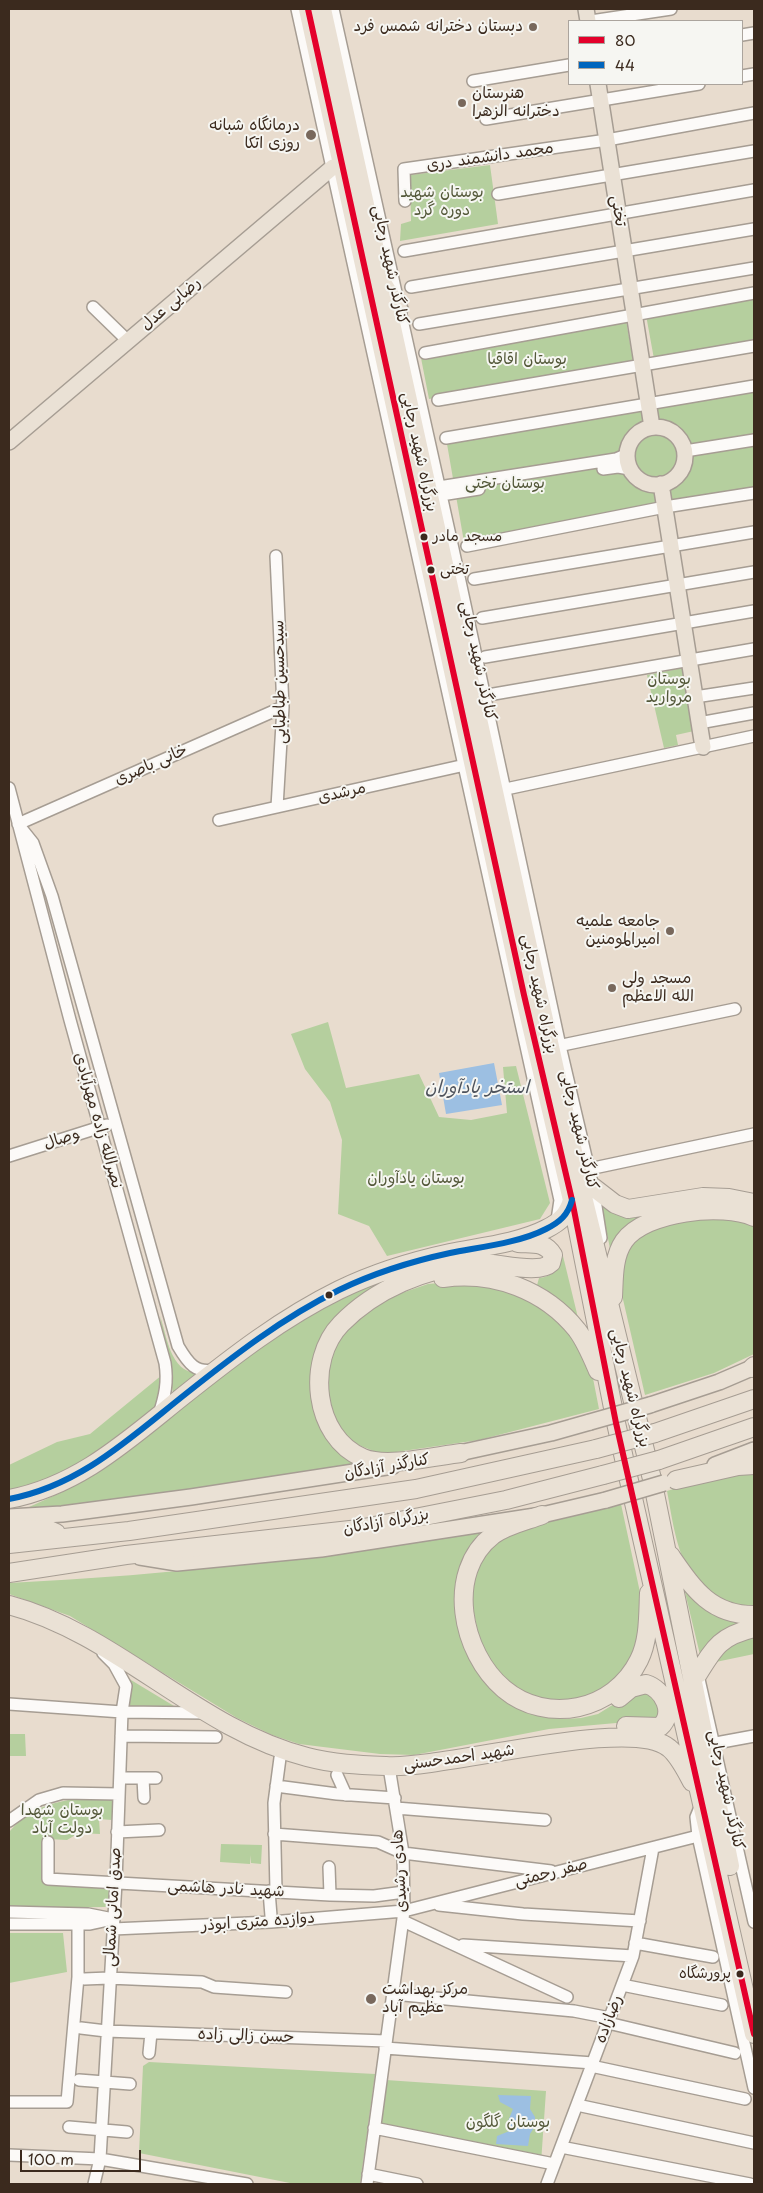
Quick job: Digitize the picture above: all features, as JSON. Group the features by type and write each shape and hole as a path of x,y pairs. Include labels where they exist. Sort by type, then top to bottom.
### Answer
{"highway":[{"name":"بزرگراه شهید رجایی","path":"308,9 518,996 572,1200 610,1396 754,2034"},
{"name":"بزرگراه شهید رجایی","path":"322,9 381,278 556,1047 583,1197 650,1470 665,1548 694,1668 724,1838 754,1979"},
{"path":"593,1188 615,1204 628,1209 703,1198 729,1198 754,1203"},
{"path":"9,1499 51,1486 79,1474 117,1450 220,1368 272,1330 340,1290 389,1270 544,1231 566,1215 572,1200"},
{"path":"612,1315 617,1256 625,1240 637,1228 665,1217 689,1212 730,1211 754,1217"},
{"path":"461,1453 395,1460 364,1458 350,1450 333,1432 319,1393 320,1368 324,1353 341,1324 380,1294 417,1276 457,1266 493,1263 540,1269 551,1263 553,1254 548,1247 540,1244 500,1243"},
{"path":"380,1294 430,1280 463,1277 502,1281 530,1291 555,1308 577,1331 610,1396"},
{"path":"711,1414 754,1389"},
{"name":"بزرگراه آزادگان","path":"9,1544 74,1538 416,1489 596,1449 655,1433 754,1400"},
{"name":"بزرگراه آزادگان","path":"9,1573 126,1555 359,1529 506,1500 659,1460 754,1427"},
{"path":"670,1481 738,1466 754,1465"},
{"path":"542,1515 503,1529 483,1544 474,1554 467,1569 464,1602 470,1635 490,1674 516,1698 555,1713 588,1712 605,1706 631,1688 646,1684 659,1690 667,1707 667,1716 660,1727 620,1726 575,1732 544,1745"},
{"path":"9,1530 47,1530 74,1538"},
{"path":"665,1548 693,1589 706,1600 731,1613 754,1615"},
{"path":"543,1708 584,1707 607,1697 626,1681 639,1659 647,1634 650,1573"},
{"name":"شهید احمدحسنی","path":"9,1605 51,1620 92,1640 208,1713 253,1737 307,1757 389,1767 415,1766 544,1745 629,1738 658,1741 669,1747 677,1757 702,1803"},
{"path":"694,1668 722,1639 736,1632 754,1628"}],"main road":[{"name":"تختی","path":"598,85 652,427"},
{"name":"رضایی عدل","path":"9,442 333,167"},
{"path":"381,278 400,309"},
{"path":"652,427 661,427 677,435 685,451 685,460 677,476 662,484 643,482 630,469 628,451 636,435 652,427"},
{"path":"662,484 703,747"},
{"name":"کنارگذر آزادگان","path":"9,1517 62,1514 191,1497 356,1473 461,1453 551,1434 650,1405 720,1382 754,1367"},
{"path":"126,1555 177,1563 330,1548 542,1515 606,1500 670,1481 754,1450"}],"street":[{"name":"کنارگذر شهید رجایی","path":"298,9 464,765 518,996 560,1200 559,1216 555,1224"},
{"name":"کنارگذر شهید رجایی","path":"333,9 443,491 506,789 556,1047 589,1169 612,1315"},
{"path":"597,20 671,9"},
{"path":"473,81 568,65"},
{"path":"486,119 693,85"},
{"path":"607,140 754,113"},
{"name":"محمد دانشمند دری","path":"405,201 404,170 607,140"},
{"path":"498,194 754,151"},
{"path":"404,251 754,190"},
{"path":"411,287 754,229"},
{"path":"419,324 754,268"},
{"path":"425,354 754,293"},
{"path":"93,307 128,341"},
{"path":"438,400 754,346"},
{"path":"446,438 754,386"},
{"path":"685,451 754,440"},
{"path":"443,491 583,468 616,459 628,451"},
{"path":"583,468 618,466 630,469"},
{"path":"467,546 665,507 754,493"},
{"path":"474,579 754,532"},
{"name":"سیدحسین طباطبایی","path":"276,556 283,706 277,807"},
{"path":"482,618 754,572"},
{"path":"485,657 754,611"},
{"path":"488,695 754,649"},
{"path":"695,697 754,688"},
{"name":"خانی باصری","path":"18,824 283,706"},
{"path":"699,723 754,713"},
{"path":"506,789 754,736"},
{"name":"مرشدی","path":"220,820 464,765"},
{"name":"نصرالله زاده مهرآبادی","path":"9,788 166,1371 166,1395 158,1417"},
{"name":"نصرالله زاده مهرآبادی","path":"18,824 33,843 52,896 178,1346 188,1364 199,1370 209,1371 220,1368"},
{"path":"556,1047 735,1009"},
{"name":"وصال","path":"9,1156 116,1122"},
{"path":"589,1169 754,1134"},
{"name":"صدق امانی شمالی","path":"92,1640 114,1664 126,1686 122,1712 116,1882 100,2159 94,2184"},
{"name":"کنارگذر شهید رجایی","path":"694,1668 716,1743 754,1922"},
{"path":"9,1704 122,1712 208,1713"},
{"path":"121,1736 216,1737"},
{"path":"716,1743 754,1736"},
{"path":"271,1916 276,1786 280,1758"},
{"name":"هادی رشیدی","path":"367,2179 403,1916 402,1853 389,1767"},
{"path":"338,1775 346,1795"},
{"path":"120,1778 156,1778"},
{"path":"143,1778 144,1798"},
{"path":"276,1786 395,1803 545,1820"},
{"path":"9,1821 39,1800 63,1793 119,1794"},
{"name":"کنارگذر شهید رجایی","path":"702,1803 696,1817 698,1836 754,2088"},
{"path":"117,1832 159,1830"},
{"path":"274,1834 378,1842 402,1853 558,1872"},
{"name":"صفر رحمتی","path":"403,1916 431,1904 698,1836"},
{"name":"شهید نادر هاشمی","path":"48,1842 48,1879 330,1895 374,1896 404,1892"},
{"name":"رضازاده","path":"547,2184 633,1956 653,1848"},
{"path":"329,1867 330,1895"},
{"path":"431,1904 523,1914 640,1921"},
{"path":"9,1912 88,1914 113,1924"},
{"path":"403,1916 455,1945 567,1997"},
{"name":"دوازده متری ابوذر","path":"113,1924 271,1922 403,1916"},
{"path":"9,1924 113,1924"},
{"path":"9,2102 67,2102 78,1977 78,1924"},
{"path":"636,1943 713,1957"},
{"path":"455,1945 633,1956"},
{"path":"84,1979 110,1978 202,1982 214,1987 286,1992"},
{"path":"622,1985 722,2005"},
{"path":"393,1994 574,2010 735,2053"},
{"name":"حسن زالی زاده","path":"81,2028 106,2031 386,2044 592,2064 745,2100"},
{"path":"149,2053 151,2033"},
{"path":"78,2080 130,2084"},
{"path":"577,2105 754,2143"},
{"path":"68,2128 127,2132"},
{"path":"374,2128 554,2164"},
{"path":"561,2147 750,2184"},
{"path":"9,2155 100,2159 247,2184"},
{"path":"367,2179 417,2184"}],"green space":[{"name":"بوستان شهید دوره گرد","path":"490,165 498,224 400,241 401,224 411,221 410,175"},
{"path":"754,297 754,342 654,359 646,315"},
{"name":"بوستان اقاقیا","path":"626,320 633,361 429,399 421,358"},
{"name":"بوستان تختی","path":"754,391 754,491 464,542 447,444"},
{"name":"بوستان مروارید","path":"683,668 694,731 676,735 678,745 664,748 647,675"},
{"name":"بوستان یادآوران","path":"328,1022 346,1088 419,1074 439,1117 471,1120 507,1113 503,1067 516,1066 550,1203 540,1219 387,1256 369,1226 338,1214 342,1140 330,1102 305,1069 291,1034"},
{"path":"600,1200 676,1210 612,1258"},
{"path":"698,1216 754,1222 754,1354 714,1373 645,1395 622,1295 619,1268 635,1236 643,1231"},
{"path":"563,1256 580,1326 536,1289 539,1278 551,1274"},
{"path":"391,1278 350,1307 314,1394 363,1465 84,1505 18,1512 60,1493 116,1460 279,1330 349,1293"},
{"path":"461,1281 525,1294 570,1330 590,1363 599,1409 479,1440 396,1452 376,1452 356,1444 344,1435 330,1414 327,1358 350,1323 390,1297 428,1284"},
{"path":"160,1316 175,1360 188,1371 197,1373 173,1393"},
{"path":"162,1375 161,1400 148,1415 83,1463 9,1495 9,1465 57,1442 90,1434"},
{"path":"754,1471 754,1609 750,1610 714,1598 699,1585 691,1574 679,1548 667,1491 701,1480"},
{"path":"621,1504 644,1611 634,1660 603,1693 558,1704 513,1689 491,1664 479,1638 470,1593 485,1548 525,1527"},
{"path":"492,1530 474,1546 465,1629 522,1706 548,1717 581,1718 598,1714 635,1691 654,1693 661,1719 549,1729 414,1755 380,1754 299,1744 272,1735 237,1718 70,1616 9,1594 9,1583 70,1580 251,1564 372,1549"},
{"path":"684,1588 754,1620 702,1663"},
{"path":"754,1632 754,1654 711,1663 717,1651"},
{"path":"126,1677 179,1709 128,1708"},
{"path":"9,1734 25,1734 26,1756 9,1756"},
{"name":"بوستان شهدا دولت آباد","path":"68,1800 114,1800 112,1820 99,1819 100,1834 79,1833 67,1840 47,1839 43,1878 111,1884 111,1903 105,1907 9,1908 10,1831 23,1818 36,1810"},
{"path":"221,1844 262,1845 261,1864 251,1863 251,1855 250,1864 220,1862"},
{"path":"9,1933 63,1933 67,1972 9,1983"},
{"path":"149,2062 375,2074 360,2184 295,2184 139,2153 143,2066"},
{"name":"بوستان گلگون","path":"386,2080 546,2091 541,2163 378,2134"}],"water":[{"name":"استخر یادآوران","path":"494,1063 502,1105 446,1114 439,1073"},
{"path":"498,2095 531,2096 530,2109 535,2117 535,2126 530,2134 528,2146 496,2144 497,2136 512,2130 508,2121 513,2109 500,2102"}],"transit line":[{"name":"80","path":"308,9 524,995 572,1200 616,1423 754,2034"},
{"name":"44","path":"9,1499 34,1493 58,1483 102,1459 239,1353 297,1313 318,1301 366,1278 408,1264 450,1253 512,1241 535,1234 559,1221 566,1214 572,1200"}],"place":[{"name":"دبستان دخترانه شمس فرد","path":"533,27"},
{"name":"هنرستان دخترانه الزهرا","path":"462,103"},
{"name":"درمانگاه شبانه روزی اتکا","path":"311,135"},
{"name":"مسجد مادر","path":"424,537"},
{"name":"تختی","path":"431,570"},
{"name":"جامعه علمیه امیرالمومنین","path":"670,931"},
{"name":"مسجد ولی الله الاعظم","path":"612,988"},
{"name":"پرورشگاه","path":"740,1974"},
{"name":"مرکز بهداشت عظیم آباد","path":"371,1999"}]}
